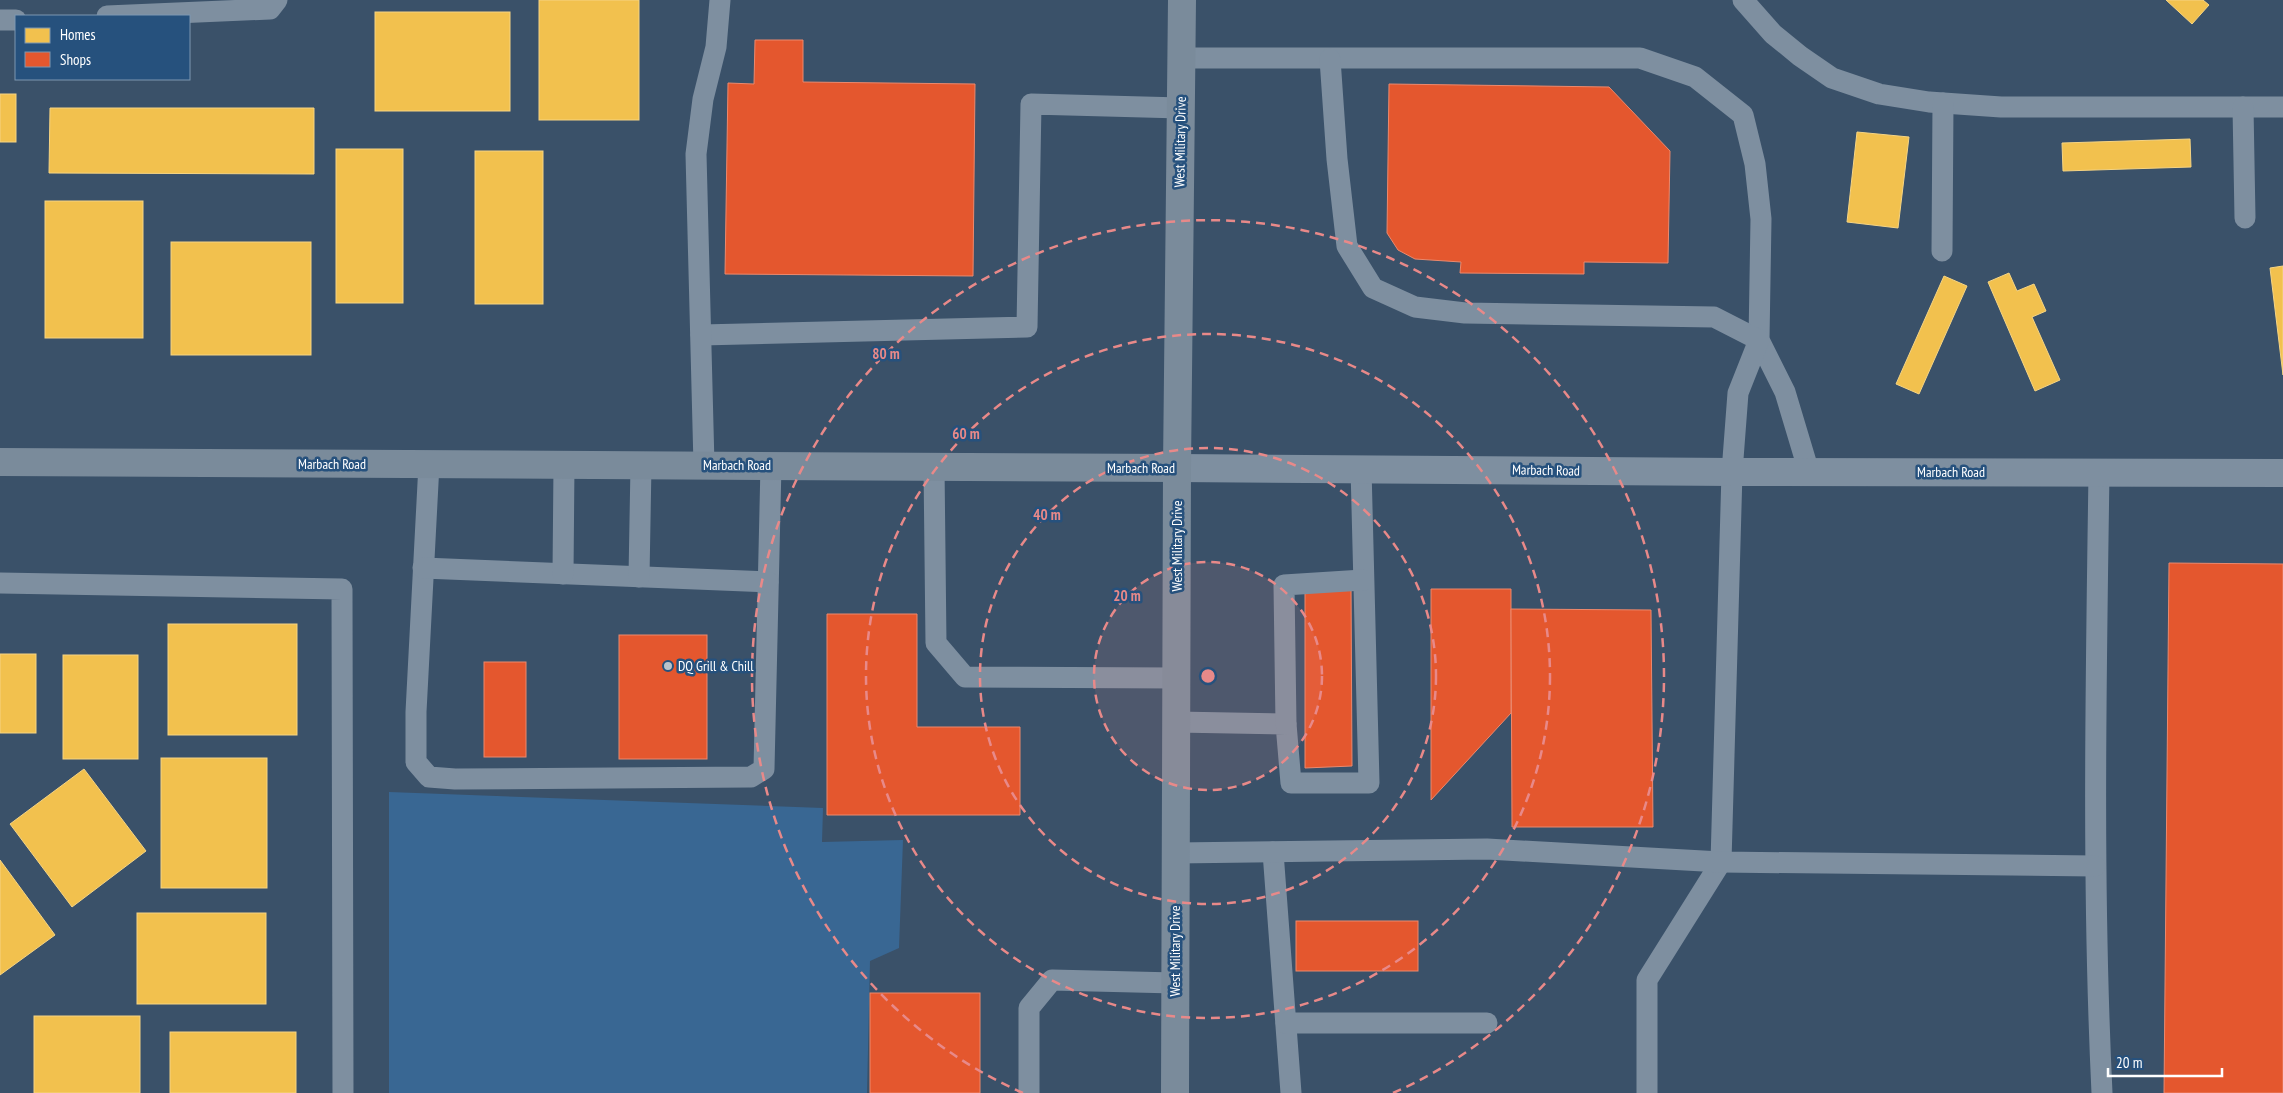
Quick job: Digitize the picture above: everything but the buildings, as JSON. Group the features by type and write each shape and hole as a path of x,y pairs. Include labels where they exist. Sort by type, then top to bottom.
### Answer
{"main road":[{"name":"West Military Drive","path":"1175,1093 1177,468 1182,0"},
{"name":"Marbach Road","path":"0,462 1177,468"}],"street":[{"name":"Marbach Road","path":"1177,468 2283,473"}],"lane":[{"path":"130,15 270,9 277,0"},
{"path":"704,465 696,154 703,99 716,47 720,0"},
{"path":"1743,0 1773,34 1832,78 1880,94 1942,103 2001,107 2283,107"},
{"path":"0,20 15,20"},
{"path":"1181,58 1640,58 1695,77 1743,115 1755,164 1761,219 1759,340 1738,393 1732,472 1721,862 1646,980 1646,1093"},
{"path":"1330,59 1337,159 1347,246 1373,288 1415,307 1465,313 1714,317 1759,340 1785,392 1809,472"},
{"path":"1942,103 1942,251"},
{"path":"700,335 1027,327 1031,104 1181,108"},
{"path":"2243,107 2244,218"},
{"path":"429,464 416,712 416,762 430,777 456,779 752,777 764,768 771,465"},
{"path":"563,574 564,465"},
{"path":"639,577 641,465"},
{"path":"934,466 936,644 965,677 1176,678"},
{"path":"1360,468 1369,783 1291,783 1286,724 1284,585 1363,580"},
{"path":"2099,472 2095,866 2096,982 2102,1093"},
{"path":"423,568 768,582"},
{"path":"0,583 342,589 343,1093"},
{"path":"1176,722 1286,724"},
{"path":"1176,853 1487,849 1721,862 2095,866"},
{"path":"1273,852 1290,1093"},
{"path":"1029,1093 1029,1008 1052,980 1175,983"},
{"path":"1286,1023 1487,1022"}],"shaded area":[{"path":"389,792 823,808 822,842 903,840 899,948 870,961 867,1093 389,1093"}],"place":[{"name":"DQ Grill & Chill","path":"668,666"}]}
